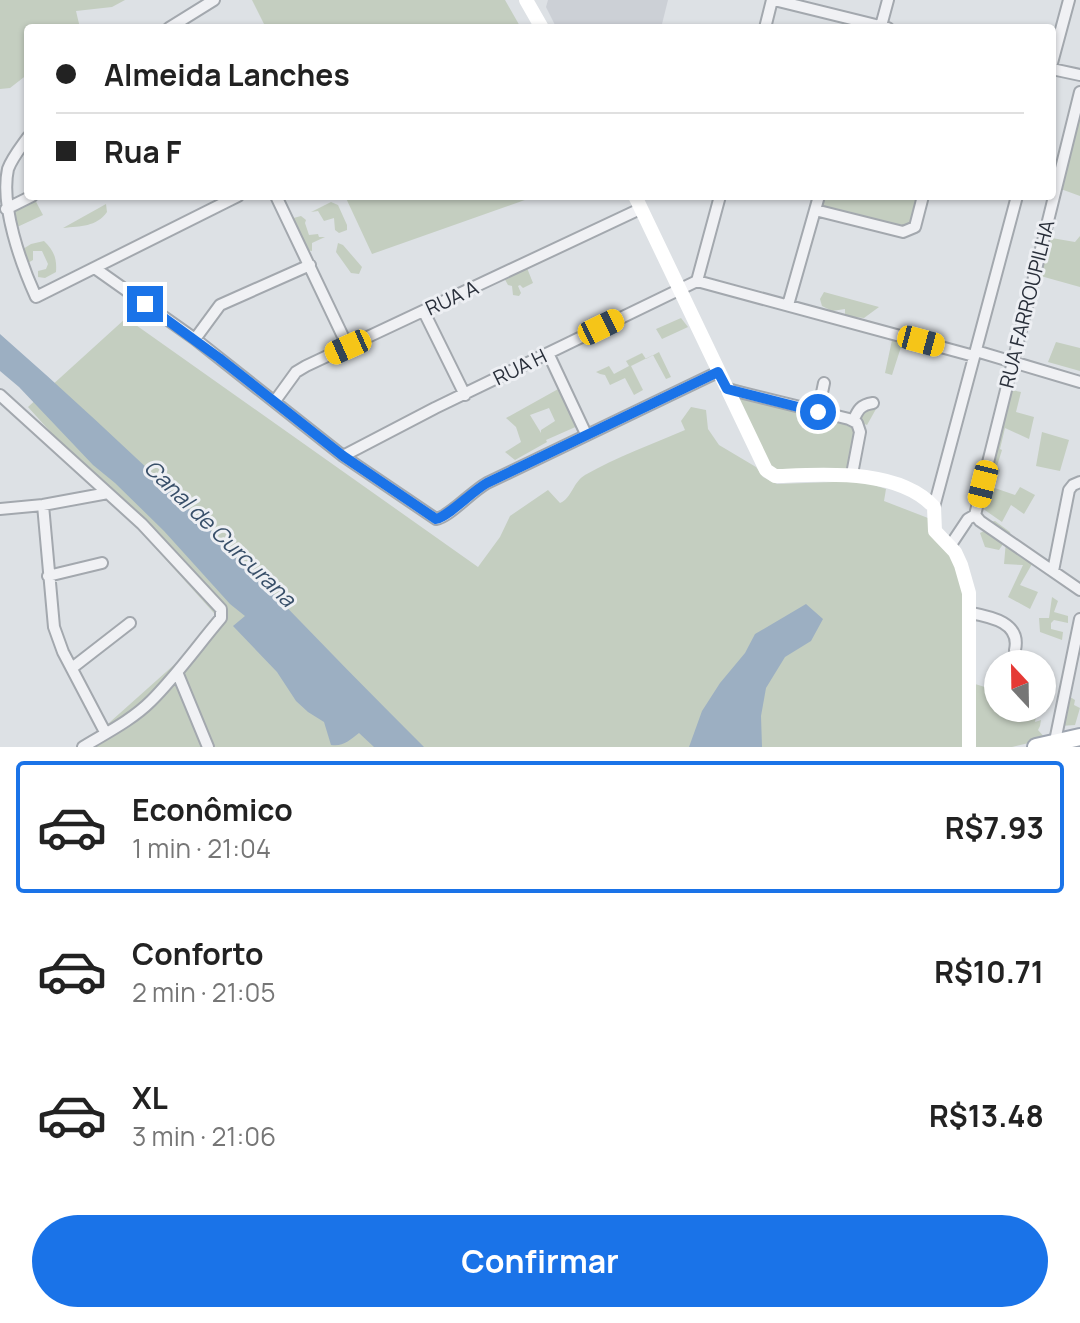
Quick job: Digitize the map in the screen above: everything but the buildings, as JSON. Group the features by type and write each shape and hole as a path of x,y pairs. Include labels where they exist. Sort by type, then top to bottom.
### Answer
{"main road":[{"path":"526,0 540,24"},
{"path":"638,202 764,467 780,476 852,474 876,479 923,496 934,507 935,531 950,546 961,565 971,613 969,747"},
{"path":"1036,747 1080,737"}],"street":[{"path":"175,24 214,0"},
{"path":"766,24 773,0 872,24"},
{"path":"884,24 888,0"},
{"path":"1056,50 1069,0"},
{"path":"1056,67 1080,75"},
{"name":"RUA FARROUPILHA","path":"1056,188 1080,92"},
{"path":"24,144 8,170 6,209 36,297 230,200"},
{"path":"6,209 24,200"},
{"path":"278,200 348,347"},
{"path":"719,200 697,281 975,353 1013,360 1080,382"},
{"path":"788,305 818,200"},
{"path":"815,210 903,232 915,227 922,200"},
{"path":"934,507 1016,200"},
{"name":"RUA FARROUPILHA","path":"975,515 1053,200"},
{"name":"RUA A","path":"275,401 296,372 424,312 638,202"},
{"path":"195,339 220,305 310,265"},
{"path":"96,269 195,339 343,456 433,518 439,519 475,489 718,372"},
{"name":"RUA H","path":"343,456 548,353 677,282 697,281"},
{"path":"424,312 465,395"},
{"path":"548,353 586,434"},
{"path":"818,412 824,383"},
{"path":"727,389 857,423 860,432 852,474"},
{"path":"0,395 142,524 221,609 222,615 150,702 83,747"},
{"path":"853,421 859,407 873,403"},
{"path":"1053,571 1069,490 1080,482"},
{"path":"0,509 108,493"},
{"path":"43,505 54,627 63,652 105,732"},
{"path":"950,546 968,519 975,515 1080,590"},
{"path":"48,576 102,563"},
{"path":"971,613 990,617 1011,628 1017,639 1015,650"},
{"path":"1054,745 1080,619"},
{"path":"72,668 130,623"},
{"path":"177,672 208,747"}],"shaded area":[{"path":"548,0 668,0 662,24 554,24 546,7"}],"green space":[{"path":"0,0 125,0 112,7 76,11 79,24 24,24 24,77 10,88 0,89"},
{"path":"252,0 505,0 519,24 264,24"},
{"path":"1080,102 1080,196 1058,188"},
{"path":"24,199 35,200 43,215 15,228 10,204"},
{"path":"347,200 525,200 372,254"},
{"path":"818,200 922,200 911,230 815,210"},
{"path":"331,202 338,205 347,230 339,233 335,230 334,218 324,221 318,211 311,212"},
{"path":"106,204 107,212 98,221 63,228"},
{"path":"301,216 306,220 309,235 325,237 312,243 312,251 305,250 290,219"},
{"path":"1080,236 1080,287 1037,275 1046,237 1075,242"},
{"path":"44,241 54,255 56,267 56,272 45,278 38,277 38,271 46,269 48,264 42,251 33,251 33,260 26,264 23,249"},
{"path":"338,243 362,267 359,274 351,273 336,252"},
{"path":"519,268 527,268 533,283 523,288 518,286 519,296 513,295 512,286 503,276"},
{"path":"824,292 879,307 864,318 845,316 845,309 832,311 822,306 820,299"},
{"path":"126,318 478,567 500,537 510,516 548,490 560,503 585,475 685,430 681,421 691,407 706,410 708,429 719,445 777,484 862,481 886,489 884,501 928,518 954,558 964,587 966,747 82,747 222,622 28,407"},
{"path":"681,318 688,327 662,339 656,329"},
{"path":"892,340 899,342 901,347 892,375 885,373"},
{"path":"1056,342 1080,348 1080,371 1048,362"},
{"path":"659,352 671,377 666,379 653,355"},
{"path":"642,353 646,359 631,366 643,390 634,395 625,378 610,385 605,375 596,372 609,366 614,374 629,366 626,361"},
{"path":"727,381 856,421 863,409 876,409 867,425 862,423 851,473 773,473"},
{"path":"560,388 580,425 546,440 515,460 505,452 521,442 516,427 506,418","holes":["549,408 555,421 541,433 530,415"]},
{"path":"1002,388 1021,392 1016,412 1034,417 1029,439 1005,428 997,466 999,474 988,473"},
{"path":"1042,432 1069,440 1060,471 1036,466"},
{"path":"986,485 1015,495 1020,487 1035,495 1024,514 1011,505 1002,522 979,506"},
{"path":"995,521 1010,532 1011,537 999,541 1003,544 999,550 985,547 980,533 992,527 990,522"},
{"path":"1006,541 1032,564 1020,585 1038,592 1030,609 1008,597 1023,565 1004,564"},
{"path":"1052,597 1058,601 1054,612 1068,616 1068,623 1054,620 1051,623 1051,629 1063,632 1062,640 1040,632 1039,618 1049,618"},
{"path":"975,684 984,687 984,722 1041,722 1038,730 1046,739 1012,747 972,747"},
{"path":"1067,695 1080,708 1075,725 1060,726"}],"water":[{"path":"0,334 104,428 238,557 424,747 374,747 359,733 343,744 331,745 324,722 296,701 277,672 233,626 245,616 230,604 164,531 0,371"},
{"path":"806,604 823,619 811,641 785,657 766,688 761,716 762,747 689,747 702,711 745,653 755,634"}],"route":[{"path":"145,304 195,339 343,456 436,519 445,516 475,489 718,372 727,389 818,412"}],"water label":[{"name":"Canal de Curcurana","path":"220,533"}]}
